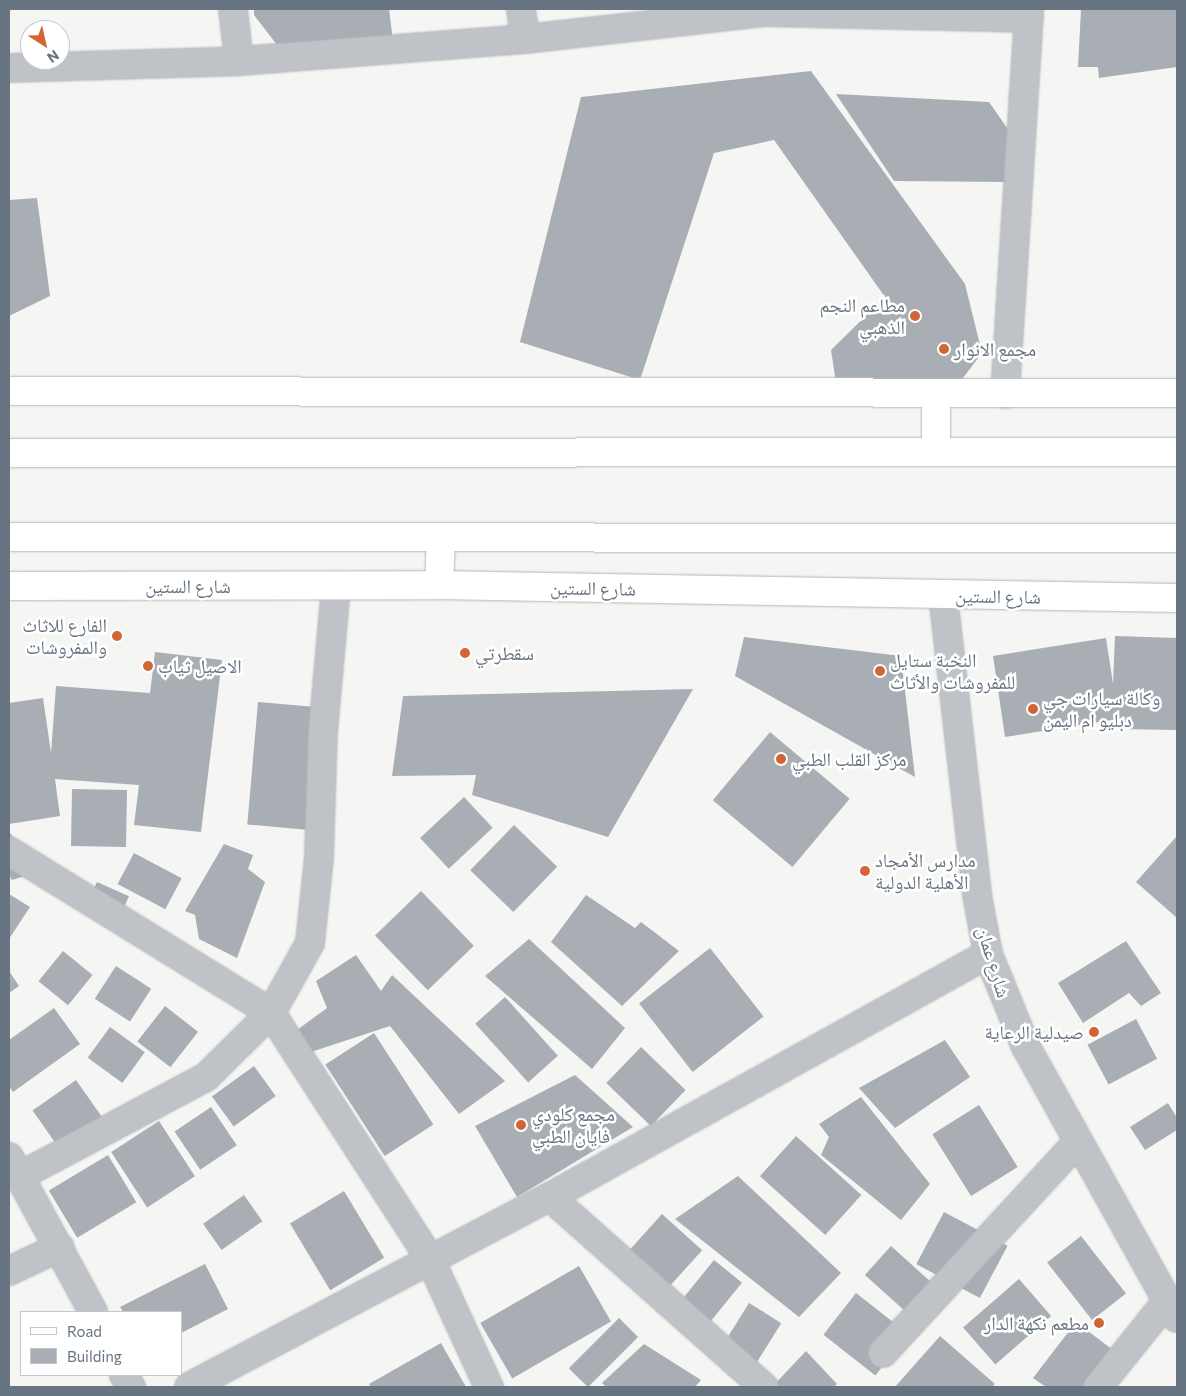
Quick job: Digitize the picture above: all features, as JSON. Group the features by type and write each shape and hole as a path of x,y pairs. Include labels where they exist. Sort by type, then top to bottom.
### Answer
{"main road":[{"path":"9,391 936,395 1177,393"},
{"path":"936,395 936,450"},
{"path":"9,452 936,450 1177,452"},
{"path":"9,537 1177,538"},
{"path":"439,586 441,538"},
{"name":"شارع الستين","path":"9,586 439,586 1177,598"}],"street":[{"path":"233,9 239,61"},
{"path":"521,9 525,39"},
{"path":"9,68 239,61 525,39 763,10 1029,14 1005,394"},
{"path":"92,1311 60,1247 14,1166 206,1077 271,1013 310,943 319,857 323,732 336,586"},
{"name":"شارع عمان","path":"943,595 977,895 988,954 1026,1047 1077,1143 1173,1309"},
{"path":"9,851 271,1013 430,1259 489,1387"},
{"path":"188,1387 550,1197 988,954"},
{"path":"883,1353 1077,1143"},
{"path":"550,1197 764,1387"},
{"path":"9,1271 60,1247"},
{"path":"1098,1387 1173,1309"}],"building":[{"path":"254,9 389,9 395,56 290,62 254,15"},
{"path":"1081,9 1177,9 1177,67 1099,78 1098,67 1078,67"},
{"path":"811,71 965,284 982,353 953,391 836,383 831,350 885,297 774,140 714,153 640,380 520,342 581,97"},
{"path":"836,94 989,102 1014,138 1005,182 894,181"},
{"path":"37,198 50,296 9,316 9,200"},
{"path":"1115,636 1177,638 1177,730 1112,729 1112,720 1005,737 993,656 1106,638 1113,684"},
{"path":"744,637 901,656 915,777 735,676"},
{"path":"155,652 222,660 201,832 134,825 139,785 55,779 60,816 9,824 9,703 43,698 51,753 56,686 150,693"},
{"path":"693,689 608,837 472,795 476,775 392,776 403,696"},
{"path":"258,702 334,709 323,831 247,825"},
{"path":"770,732 850,799 792,867 713,800"},
{"path":"72,789 127,790 126,847 71,846"},
{"path":"464,797 493,828 449,869 420,838"},
{"path":"514,825 557,867 513,912 470,870"},
{"path":"9,833 38,872 12,880 9,875"},
{"path":"1177,838 1177,918 1136,882"},
{"path":"224,844 253,855 248,869 265,882 237,958 199,939 195,915 185,911"},
{"path":"134,853 182,878 165,909 118,884"},
{"path":"97,882 129,896 115,927 83,913"},
{"path":"421,891 474,946 428,990 375,935"},
{"path":"9,894 30,907 9,939"},
{"path":"586,895 635,928 641,922 679,951 622,1006 551,942"},
{"path":"529,939 625,1028 592,1069 485,976"},
{"path":"1126,941 1161,993 1141,1006 1129,993 1083,1023 1058,983"},
{"path":"710,948 764,1017 693,1072 639,1003"},
{"path":"63,951 93,975 68,1005 38,981"},
{"path":"356,955 381,991 392,975 505,1081 459,1114 390,1026 308,1053 293,1033 327,1008 316,981"},
{"path":"116,966 151,989 130,1022 95,999"},
{"path":"9,971 19,986 9,993"},
{"path":"505,997 558,1056 528,1082 475,1024"},
{"path":"165,1006 198,1032 170,1067 137,1041"},
{"path":"54,1008 80,1044 13,1092 9,1086 9,1040"},
{"path":"1136,1019 1157,1059 1109,1085 1087,1045"},
{"path":"110,1027 145,1052 122,1083 88,1058"},
{"path":"374,1033 433,1124 385,1156 325,1065"},
{"path":"945,1040 970,1077 895,1128 859,1088"},
{"path":"641,1047 686,1090 651,1126 606,1083"},
{"path":"254,1066 276,1096 234,1126 212,1097"},
{"path":"575,1075 633,1127 517,1197 475,1126"},
{"path":"76,1080 108,1126 65,1156 33,1110"},
{"path":"861,1097 930,1184 901,1220 821,1155 829,1137 819,1124"},
{"path":"1168,1103 1177,1118 1177,1130 1145,1150 1130,1127"},
{"path":"979,1105 1018,1167 971,1196 932,1134"},
{"path":"211,1107 237,1145 200,1170 175,1132"},
{"path":"159,1121 195,1176 147,1207 111,1152"},
{"path":"796,1136 861,1195 825,1235 760,1176"},
{"path":"108,1155 136,1202 77,1238 49,1191"},
{"path":"738,1176 841,1273 799,1317 675,1219"},
{"path":"344,1191 384,1258 330,1290 290,1223"},
{"path":"244,1195 262,1221 221,1250 203,1224"},
{"path":"944,1212 1008,1246 980,1298 916,1264"},
{"path":"662,1214 702,1250 654,1304 614,1268"},
{"path":"1081,1236 1126,1294 1092,1320 1047,1262"},
{"path":"891,1246 931,1282 905,1311 865,1275"},
{"path":"714,1260 742,1283 709,1323 681,1300"},
{"path":"205,1264 228,1309 182,1332 182,1311 122,1311 120,1307"},
{"path":"579,1266 611,1321 512,1378 480,1323"},
{"path":"1019,1279 1051,1316 995,1365 963,1328"},
{"path":"856,1293 908,1334 875,1375 823,1335"},
{"path":"749,1303 781,1323 745,1381 713,1361"},
{"path":"619,1318 638,1337 588,1387 569,1368"},
{"path":"1076,1322 1113,1350 1097,1387 1046,1387 1033,1378"},
{"path":"940,1336 995,1384 992,1387 895,1387"},
{"path":"441,1343 466,1387 371,1387 369,1384"},
{"path":"644,1344 701,1380 695,1387 606,1387 602,1383"},
{"path":"806,1351 837,1384 834,1387 772,1387"}],"place":[{"name":"مطاعم النجم الذهبي","path":"915,316"},
{"name":"مجمع الانوار","path":"944,349"},
{"name":"الفارع للاثاث والمفروشات","path":"117,636"},
{"name":"سقطرتي","path":"465,653"},
{"name":"الاصيل ثياب","path":"148,666"},
{"name":"النخبة ستايل للمفروشات والأثاث","path":"880,671"},
{"name":"وكالة سيارات جي دبليو ام اليمن","path":"1033,709"},
{"name":"مركز القلب الطبي","path":"781,759"},
{"name":"مدارس الأمجاد الأهلية الدولية","path":"865,871"},
{"name":"صيدلية الرعاية","path":"1094,1032"},
{"name":"مجمع كلودي فايان الطبي","path":"521,1125"},
{"name":"مطعم نكهة الدار","path":"1099,1323"}]}
